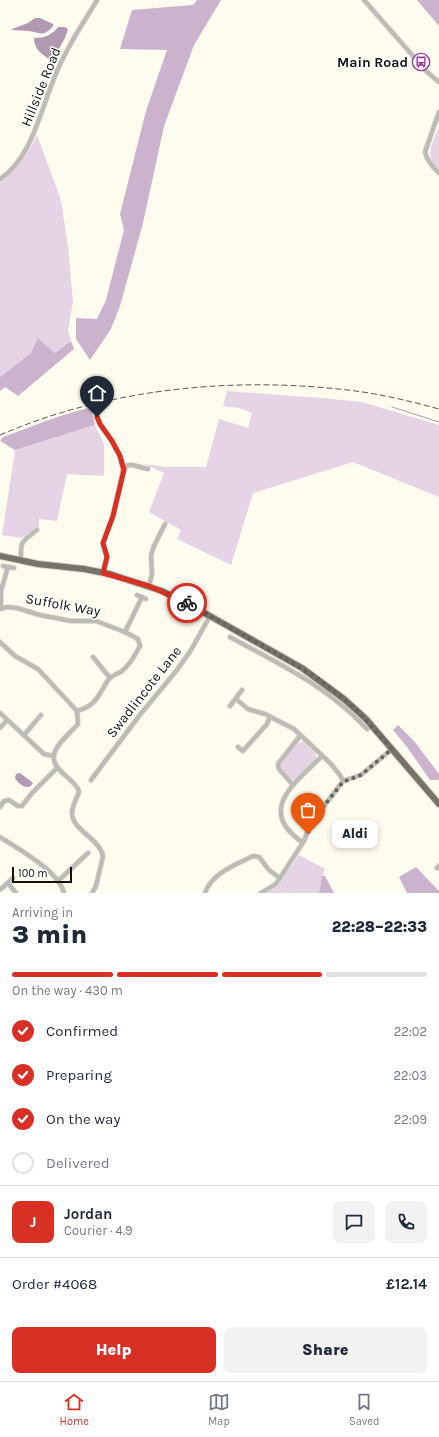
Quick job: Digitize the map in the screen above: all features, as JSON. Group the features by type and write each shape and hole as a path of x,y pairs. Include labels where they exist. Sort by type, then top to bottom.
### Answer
{"highway":[{"path":"0,556 21,561 103,573 149,586 210,616 284,658 333,690 355,708 439,804"}],"street":[{"name":"Hillside Road","path":"0,179 14,166 33,136 50,89 68,48 97,0"},
{"path":"364,0 428,72 439,82"},
{"path":"439,112 425,152 431,165 439,173"},
{"path":"92,394 95,410 100,424 120,456 124,470"},
{"path":"103,573 107,557 103,543 113,516 124,470 128,465 148,469"},
{"path":"149,586 152,574 151,555 165,524"},
{"path":"21,561 21,546 24,539 37,530"},
{"path":"3,566 14,568"},
{"path":"0,608 1,590 8,567"},
{"path":"125,632 144,598 137,595"},
{"name":"Suffolk Way","path":"0,608 17,608 40,615 70,620 96,621 125,632 138,640 140,646 130,664 121,672 110,678 96,701 84,709 77,711"},
{"name":"Swadlincote Lane","path":"91,780 139,716 177,670 191,650 210,616"},
{"path":"230,637 300,675 352,713 367,729 371,725"},
{"path":"0,642 15,656 38,669 77,711 78,724 55,750 53,756 57,768 76,785 79,792 72,811 72,816 76,824 100,849 103,856 96,886 92,893"},
{"path":"93,657 110,678"},
{"path":"280,664 284,658"},
{"path":"230,706 242,690"},
{"path":"236,699 248,709 270,716 294,729 340,775 343,782"},
{"path":"0,713 44,754 53,756"},
{"path":"24,735 41,715"},
{"path":"238,747 243,751 267,724 270,716"},
{"path":"0,728 7,720"},
{"path":"293,785 278,768 278,764 300,736"},
{"path":"261,893 275,885 302,842 315,817 343,782 361,775 392,749"},
{"path":"302,842 291,834 286,828 282,821 280,806 293,785 322,756"},
{"path":"0,807 4,801 9,800 18,806 22,806 32,793 57,768"},
{"path":"0,837 46,869 58,881 65,892"},
{"path":"58,881 88,853"},
{"path":"205,893 210,883 216,876 253,856 259,857 269,870 280,878"},
{"path":"84,857 88,861"},
{"path":"1,889 13,878"},
{"path":"8,883 16,893"}],"shaded area":[{"path":"197,0 221,0 194,45 164,126 143,223 120,306 111,329 90,360 76,339 76,318 97,319 106,300 124,230 120,214 146,111 167,50 120,49 132,10 193,5"},
{"path":"417,0 439,0 439,26"},
{"path":"35,18 40,18 53,24 53,26 45,33 12,30 28,23"},
{"path":"58,27 65,27 68,29 65,38 52,61 37,49 34,38 48,36"},
{"path":"439,126 439,171 431,160 430,155 432,144"},
{"path":"37,135 61,200 68,247 73,302 68,331 71,341 55,353 38,338 31,353 0,377 0,181 22,161"},
{"path":"38,338 55,353 71,341 74,349 18,396 5,387 0,391 0,377 31,353"},
{"path":"227,391 362,402 439,425 439,497 353,462 253,493 231,565 177,539 181,530 149,512 164,473 144,464 167,467 206,467 219,419 248,428 252,413 239,408 223,406"},
{"path":"91,407 95,425 15,450 0,441 3,437 57,417"},
{"path":"95,425 104,444 104,476 67,474 57,521 39,519 39,526 21,538 2,535 15,450"},
{"path":"398,725 414,741 439,774 439,780 430,780 393,730"},
{"path":"303,741 316,754 316,758 296,779 291,780 281,768 280,763 296,744"},
{"path":"20,773 33,783 31,786 26,787 21,785 16,780 16,774"},
{"path":"299,855 325,869 322,876 319,893 266,893 277,887"},
{"path":"416,867 439,891 439,893 407,893 399,877"},
{"path":"322,876 325,876 334,893 319,893"}],"waterway":[{"path":"392,407 439,422"}],"railway":[{"path":"0,435 81,407 123,398 209,386 253,385 338,389 389,397 439,409"}],"way so far":[{"path":"187,603 250,640 302,668 320,680 355,708 392,749 364,773 343,782 311,823 308,834"}],"place":[{"name":"Main Road","path":"421,62"},
{"name":"Aldi","path":"308,834"}],"route":[{"path":"97,417 120,456 124,470 113,516 103,543 107,557 103,573 149,586 187,603"}]}
